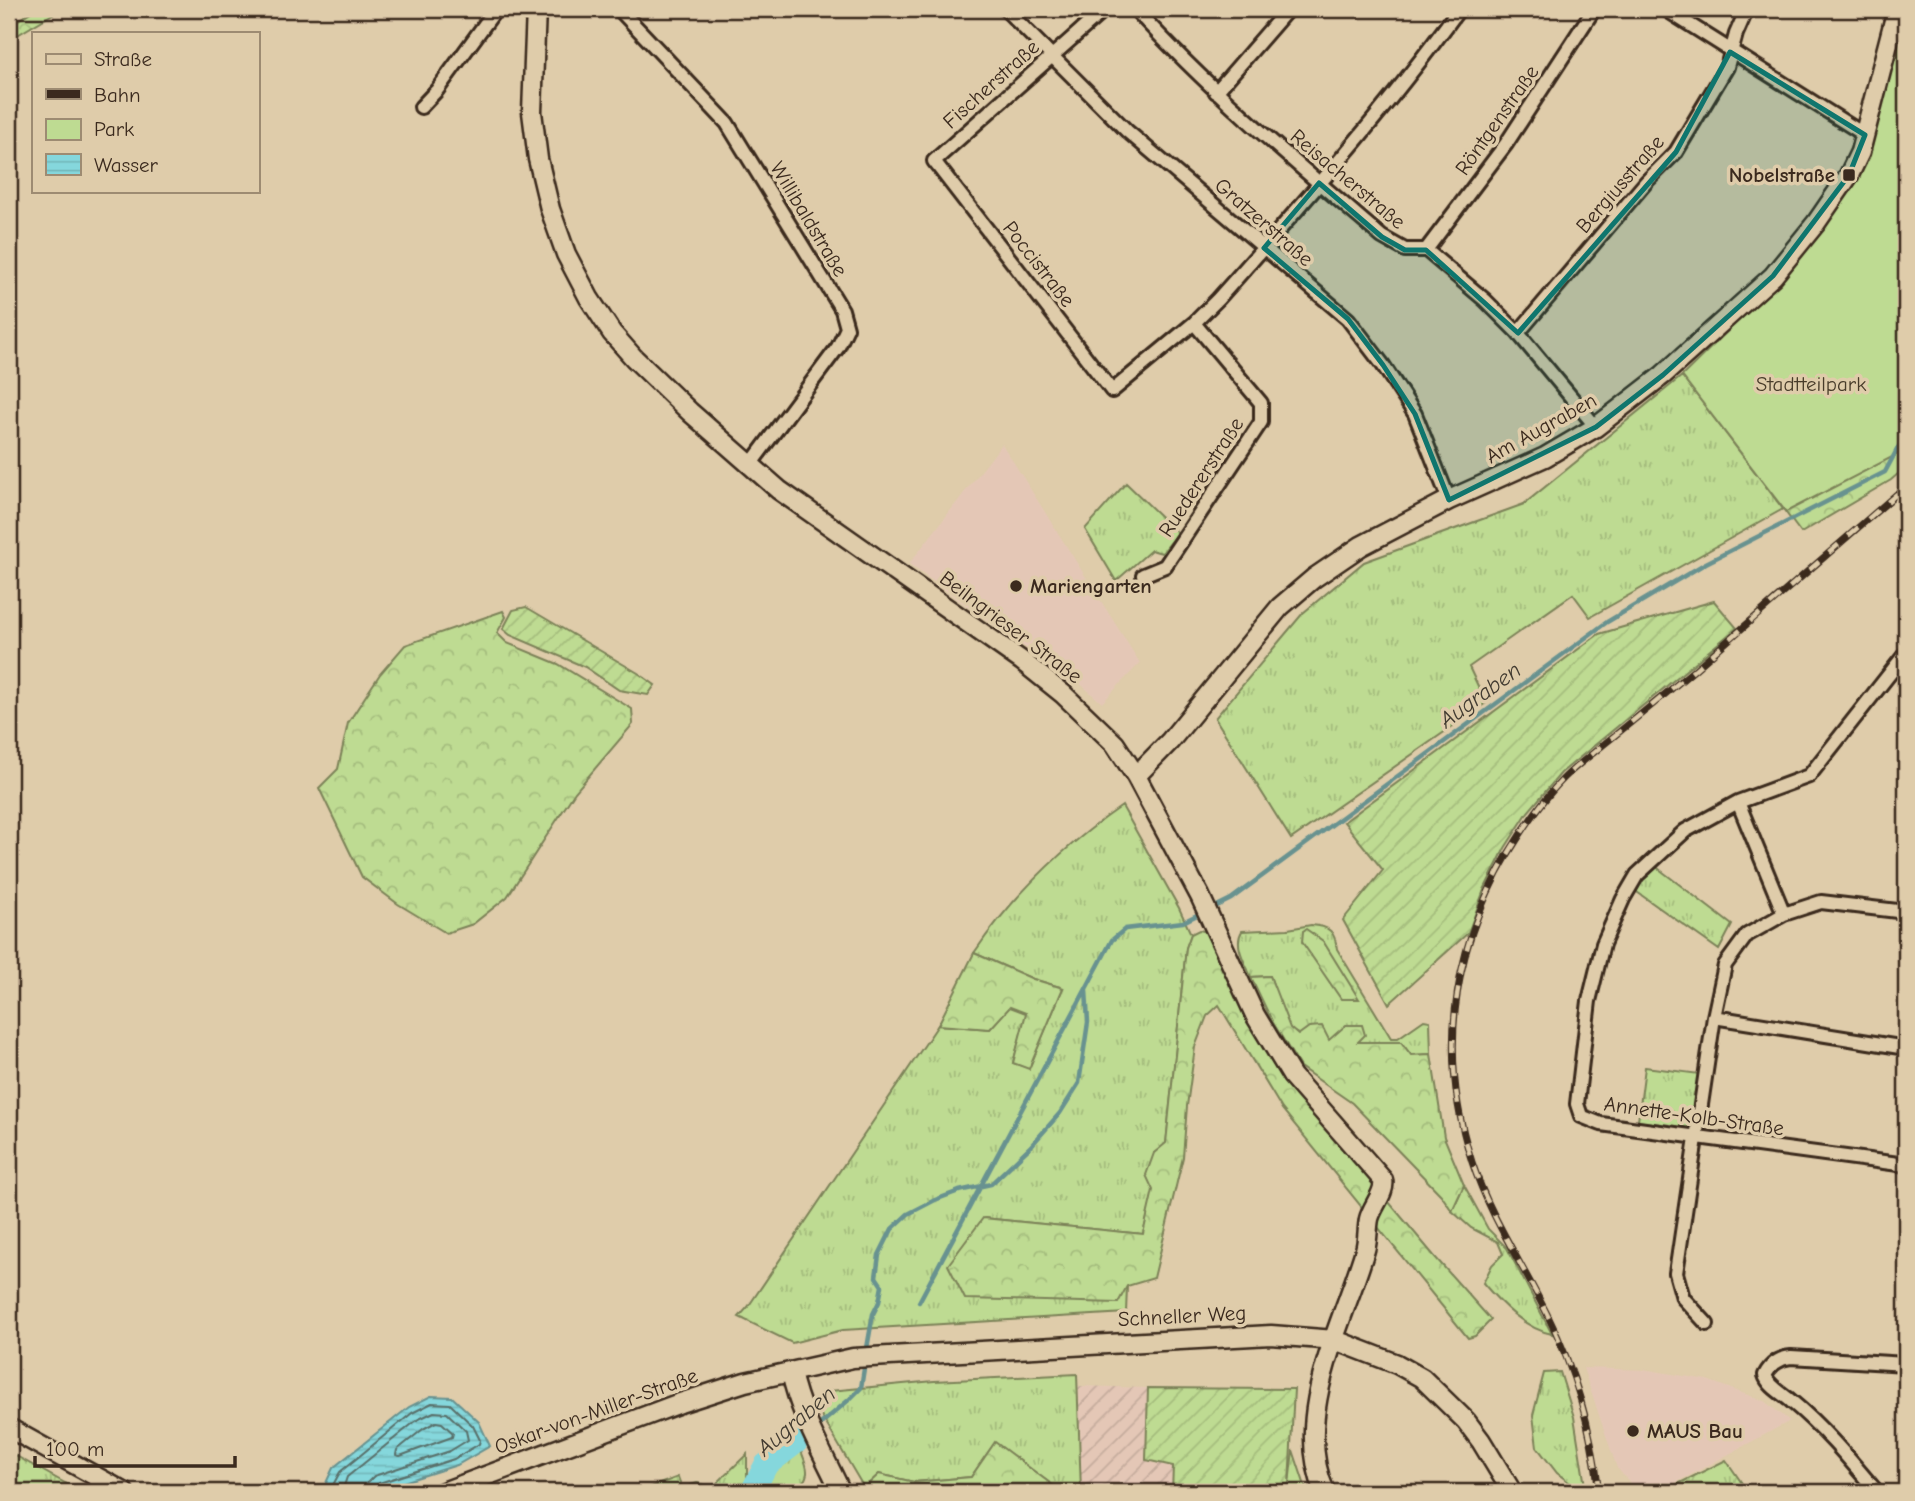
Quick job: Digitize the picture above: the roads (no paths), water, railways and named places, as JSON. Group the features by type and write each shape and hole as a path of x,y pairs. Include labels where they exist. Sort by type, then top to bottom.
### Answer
{"main road":[{"name":"Beilngrieser Straße","path":"536,9 532,112 538,159 550,209 566,254 589,298 612,332 634,358 690,412 750,465 792,499 988,635 1053,686 1115,744 1136,776 1200,896 1255,1015 1292,1076 1383,1180 1385,1185 1372,1208 1366,1247 1335,1340"},
{"name":"Am Augraben","path":"1136,776 1177,734 1280,607 1305,585 1362,547 1449,500 1528,465 1596,427 1663,375 1773,276 1816,223 1849,175 1865,135 1897,9"},
{"name":"Schneller Weg","path":"791,1372 878,1355 1271,1335 1335,1340 1397,1364 1433,1387 1466,1421 1512,1492"},
{"path":"1325,1492 1317,1472 1314,1419 1321,1384 1335,1340"},
{"path":"791,1372 795,1391 841,1492"},
{"name":"Oskar-von-Miller-Straße","path":"443,1492 680,1403 791,1372"},
{"path":"9,1428 124,1492"}],"street":[{"path":"421,107 437,90 496,9"},
{"name":"Willibaldstraße","path":"619,9 727,122 842,310 847,328 838,347 750,465"},
{"name":"Gratzerstraße","path":"1005,9 1128,131 1348,319 1415,414 1449,500"},
{"name":"Fischerstraße","path":"934,161 1105,9"},
{"name":"Reisacherstraße","path":"1135,9 1216,92 1382,237 1405,250 1426,250 1485,300 1518,333 1596,427"},
{"path":"1216,92 1288,9"},
{"path":"1194,323 1320,183 1414,71 1459,9"},
{"name":"Röntgenstraße","path":"1426,250 1506,144 1594,9"},
{"path":"1665,9 1865,135"},
{"name":"Bergiusstraße","path":"1518,333 1647,181 1676,152 1727,66 1747,9"},
{"name":"Poccistraße","path":"934,161 1112,391 1194,323"},
{"name":"Ruedererstraße","path":"1143,575 1165,566 1261,422 1261,403 1194,323"},
{"name":"Annette-Kolb-Straße","path":"1906,653 1809,776 1738,802 1685,831 1637,875 1607,932 1589,1001 1577,1104 1581,1116 1601,1124 1906,1166"},
{"path":"1738,802 1784,914"},
{"path":"1707,1324 1683,1298 1676,1273 1714,1017 1725,965 1747,934 1784,914 1821,902 1906,912"},
{"path":"1714,1017 1906,1048"},
{"path":"1877,1492 1795,1404 1769,1384 1765,1378 1766,1373 1779,1360 1791,1357 1906,1364"}],"water":[{"path":"431,1396 452,1397 479,1422 490,1446 457,1465 372,1492 327,1492 325,1485 333,1468 409,1407"}],"waterway":[{"name":"Augraben","path":"1211,909 1231,899 1607,622 1706,563 1885,472 1906,433"},
{"name":"Augraben","path":"919,1302 1112,940 1125,929 1183,922 1203,912"},
{"name":"Augraben","path":"866,1354 873,1314 882,1286 876,1277 879,1255 892,1229 908,1214 935,1200 991,1184 1030,1147 1060,1113 1079,1083 1088,1022 1086,990"},
{"name":"Augraben","path":"816,1428 861,1388 865,1362"},
{"name":"Augraben","path":"752,1492 766,1465 809,1433"},
{"name":"Augraben","path":"752,1492 766,1465 796,1442"}],"railway":[{"path":"1599,1492 1587,1424 1566,1358 1548,1316 1479,1182 1461,1119 1455,1076 1454,1034 1457,993 1466,952 1479,912 1497,873 1530,820 1559,784 1906,486"}],"place":[{"name":"Nobelstraße","path":"1849,175"},
{"name":"Mariengarten","path":"1016,586"},
{"name":"MAUS Bau","path":"1633,1431"}],"park label":[{"name":"Stadtteilpark","path":"1811,384"}]}
